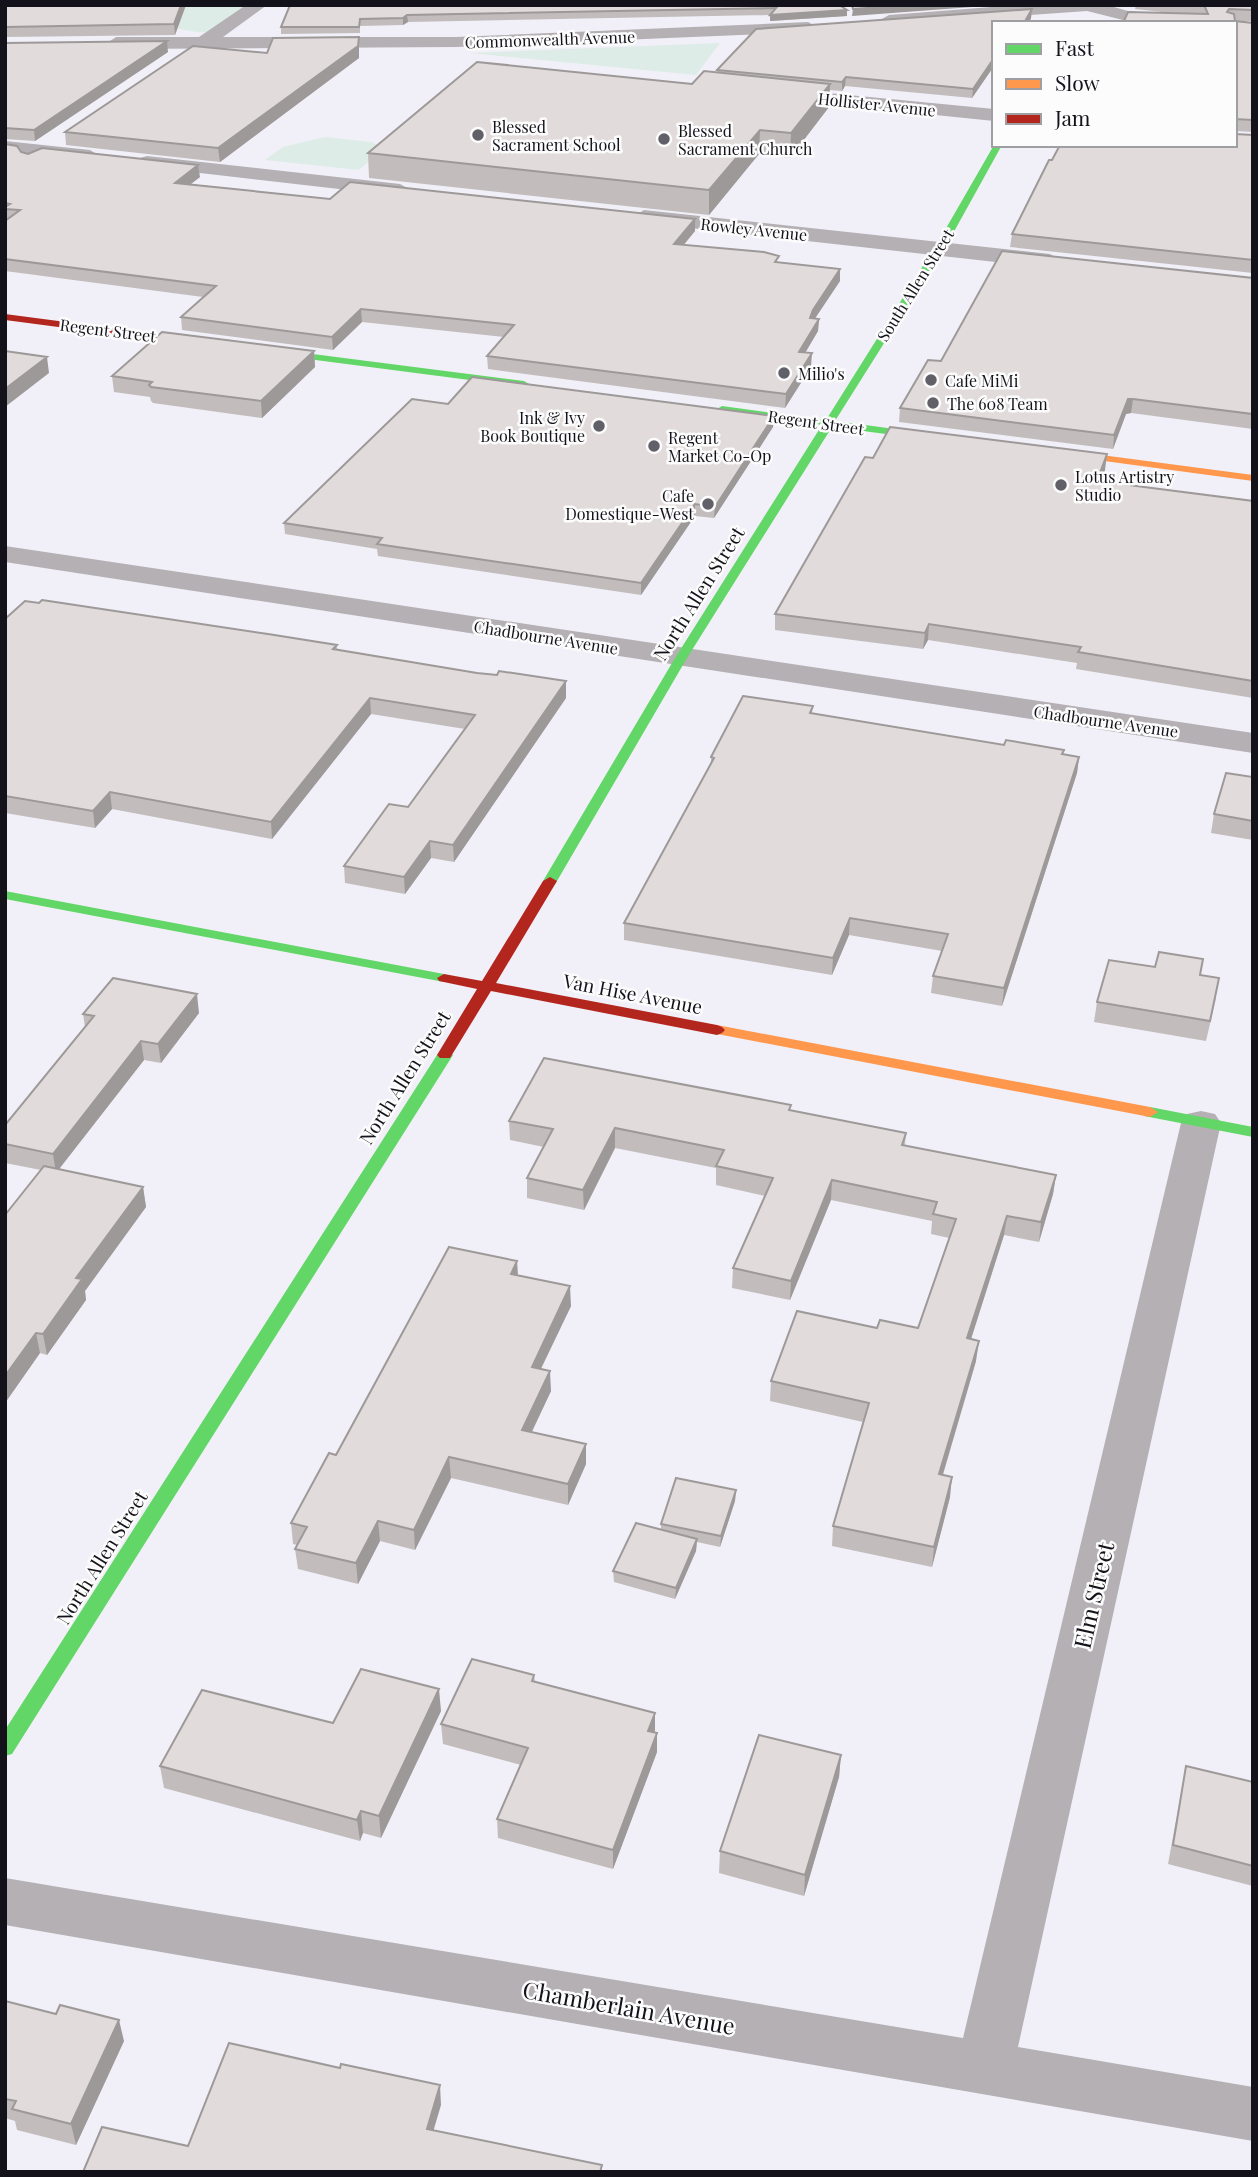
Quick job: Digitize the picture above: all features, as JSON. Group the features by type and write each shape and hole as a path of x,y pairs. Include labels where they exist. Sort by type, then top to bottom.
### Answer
{"street":[{"path":"169,65 258,5"},
{"path":"868,22 1091,5 1127,16 1176,21"},
{"path":"1077,21 1091,5"},
{"name":"Commonwealth Avenue","path":"102,43 569,39 830,25"},
{"path":"343,42 453,62"},
{"name":"Hollister Avenue","path":"761,93 992,115"},
{"path":"14,167 68,132"},
{"path":"5,147 428,193"},
{"name":"South Allen Street","path":"828,423 998,147"},
{"name":"Rowley Avenue","path":"622,214 1074,264"},
{"name":"Regent Street","path":"5,317 542,386"},
{"name":"Regent Street","path":"701,407 960,440"},
{"name":"North Allen Street","path":"5,1748 488,987 681,658 828,423"},
{"path":"1041,450 1253,478"},
{"name":"Chadbourne Avenue","path":"5,554 1253,743"},
{"name":"Van Hise Avenue","path":"5,895 1253,1132"},
{"name":"Elm Street","path":"985,2067 1201,1123"},
{"name":"Chamberlain Avenue","path":"5,1901 1253,2114"}],"shaded area":[{"path":"109,5 246,5 219,28 206,32 179,29"},
{"path":"720,43 696,75 470,53"},
{"path":"325,137 371,142 384,148 359,170 265,160 283,147"}],"building":[{"path":"5,5 181,5 174,24 5,27"},
{"path":"290,5 839,5 847,10 770,15 776,8 407,15 403,18 360,19 359,27 281,27"},
{"path":"852,5 908,5 853,9"},
{"path":"1204,5 1253,5 1253,10 1229,9 1227,12 1234,14 1235,21 1124,21 1128,12 1208,14"},
{"path":"1032,9 1025,21 992,21 992,61 973,89 846,77 842,82 717,70 756,29"},
{"path":"1237,21 1253,23 1253,120 1237,119"},
{"path":"359,37 358,46 218,148 65,132 193,46 267,53 273,38"},
{"path":"167,41 34,130 5,128 5,43"},
{"path":"477,62 692,84 704,71 830,84 791,133 760,130 709,190 368,153"},
{"path":"1237,134 1253,135 1253,260 1012,234 1049,160 1052,160 1059,147 1237,147"},
{"path":"5,144 17,146 21,152 28,154 42,148 198,165 175,183 330,199 350,182 695,219 674,244 764,252 779,256 775,262 840,269 813,310 810,318 819,319 799,352 812,353 786,394 487,356 514,325 361,309 332,337 181,317 216,286 5,259 5,221 20,210 5,209 10,204 5,203"},
{"path":"1002,251 1253,278 1253,414 1128,399 1114,435 900,408 928,360 941,361"},
{"path":"162,332 314,351 261,401 151,387 149,385 152,382 112,376"},
{"path":"5,351 47,357 5,389"},
{"path":"472,377 774,416 715,507 695,504 641,583 377,544 382,538 284,523 412,399 448,404"},
{"path":"890,427 1107,454 1097,481 1253,501 1253,681 1078,652 1081,647 929,624 925,633 775,614 865,457 873,458"},
{"path":"42,600 337,645 333,649 477,673 497,675 499,671 566,681 453,845 430,841 404,877 344,866 389,804 408,807 475,715 370,698 271,822 110,792 93,811 5,796 5,619 25,601 39,603"},
{"path":"743,696 813,706 810,713 1004,745 1006,740 1064,750 1062,754 1079,757 1004,988 933,976 948,934 850,918 833,958 624,923 714,758 711,757"},
{"path":"1226,773 1253,777 1253,821 1214,814"},
{"path":"1159,952 1203,959 1200,975 1219,978 1210,1021 1097,1002 1109,960 1155,967"},
{"path":"113,978 197,994 158,1044 141,1041 53,1154 5,1144 5,1125 94,1016 83,1014"},
{"path":"544,1058 791,1105 789,1110 906,1133 902,1145 1056,1175 1041,1222 1007,1216 1003,1228 967,1338 979,1341 939,1474 952,1477 934,1547 833,1526 869,1403 771,1381 797,1311 877,1328 880,1320 918,1328 956,1219 933,1214 937,1202 832,1180 791,1281 733,1268 773,1178 716,1166 724,1150 615,1128 583,1190 527,1178 553,1129 509,1121"},
{"path":"44,1166 143,1187 76,1278 82,1279 43,1334 36,1333 5,1376 5,1215"},
{"path":"449,1247 517,1261 511,1274 570,1286 532,1367 550,1371 522,1430 586,1444 568,1484 449,1457 414,1530 378,1521 356,1563 295,1549 307,1527 291,1523 329,1453 336,1455"},
{"path":"676,1478 736,1490 721,1536 661,1524"},
{"path":"636,1523 697,1539 676,1588 613,1571"},
{"path":"472,1659 534,1675 532,1681 655,1713 648,1731 657,1733 613,1850 497,1819 528,1748 441,1724"},
{"path":"361,1669 439,1689 379,1816 361,1811 357,1820 160,1766 202,1690 333,1723"},
{"path":"759,1735 841,1755 805,1875 720,1851"},
{"path":"1186,1766 1253,1782 1253,1866 1173,1845"},
{"path":"5,2001 56,2014 60,2005 119,2020 71,2124 12,2109 16,2101 5,2099"},
{"path":"229,2043 340,2068 341,2064 440,2085 427,2129 602,2165 600,2172 83,2172 102,2127 188,2146"}],"traffic: fast":[{"path":"550,881 681,658 946,237 997,147"},
{"path":"188,341 524,384"},
{"path":"722,409 940,438"},
{"path":"5,895 444,978"},
{"path":"5,1748 445,1055"},
{"path":"1150,1112 1253,1132"}],"traffic: slow":[{"path":"1056,452 1253,478"},
{"path":"717,1030 1150,1112"}],"traffic: jam":[{"path":"5,317 188,341"},
{"path":"445,1055 550,881"},
{"path":"444,978 717,1030"}],"place":[{"name":"Blessed Sacrament School","path":"478,135"},
{"name":"Blessed Sacrament Church","path":"664,139"},
{"name":"Milio's","path":"784,373"},
{"name":"Cafe MiMi","path":"931,380"},
{"name":"The 608 Team","path":"933,403"},
{"name":"Ink & Ivy Book Boutique","path":"599,426"},
{"name":"Regent Market Co-Op","path":"654,446"},
{"name":"Lotus Artistry Studio","path":"1061,485"},
{"name":"Cafe Domestique-West","path":"708,504"}]}
